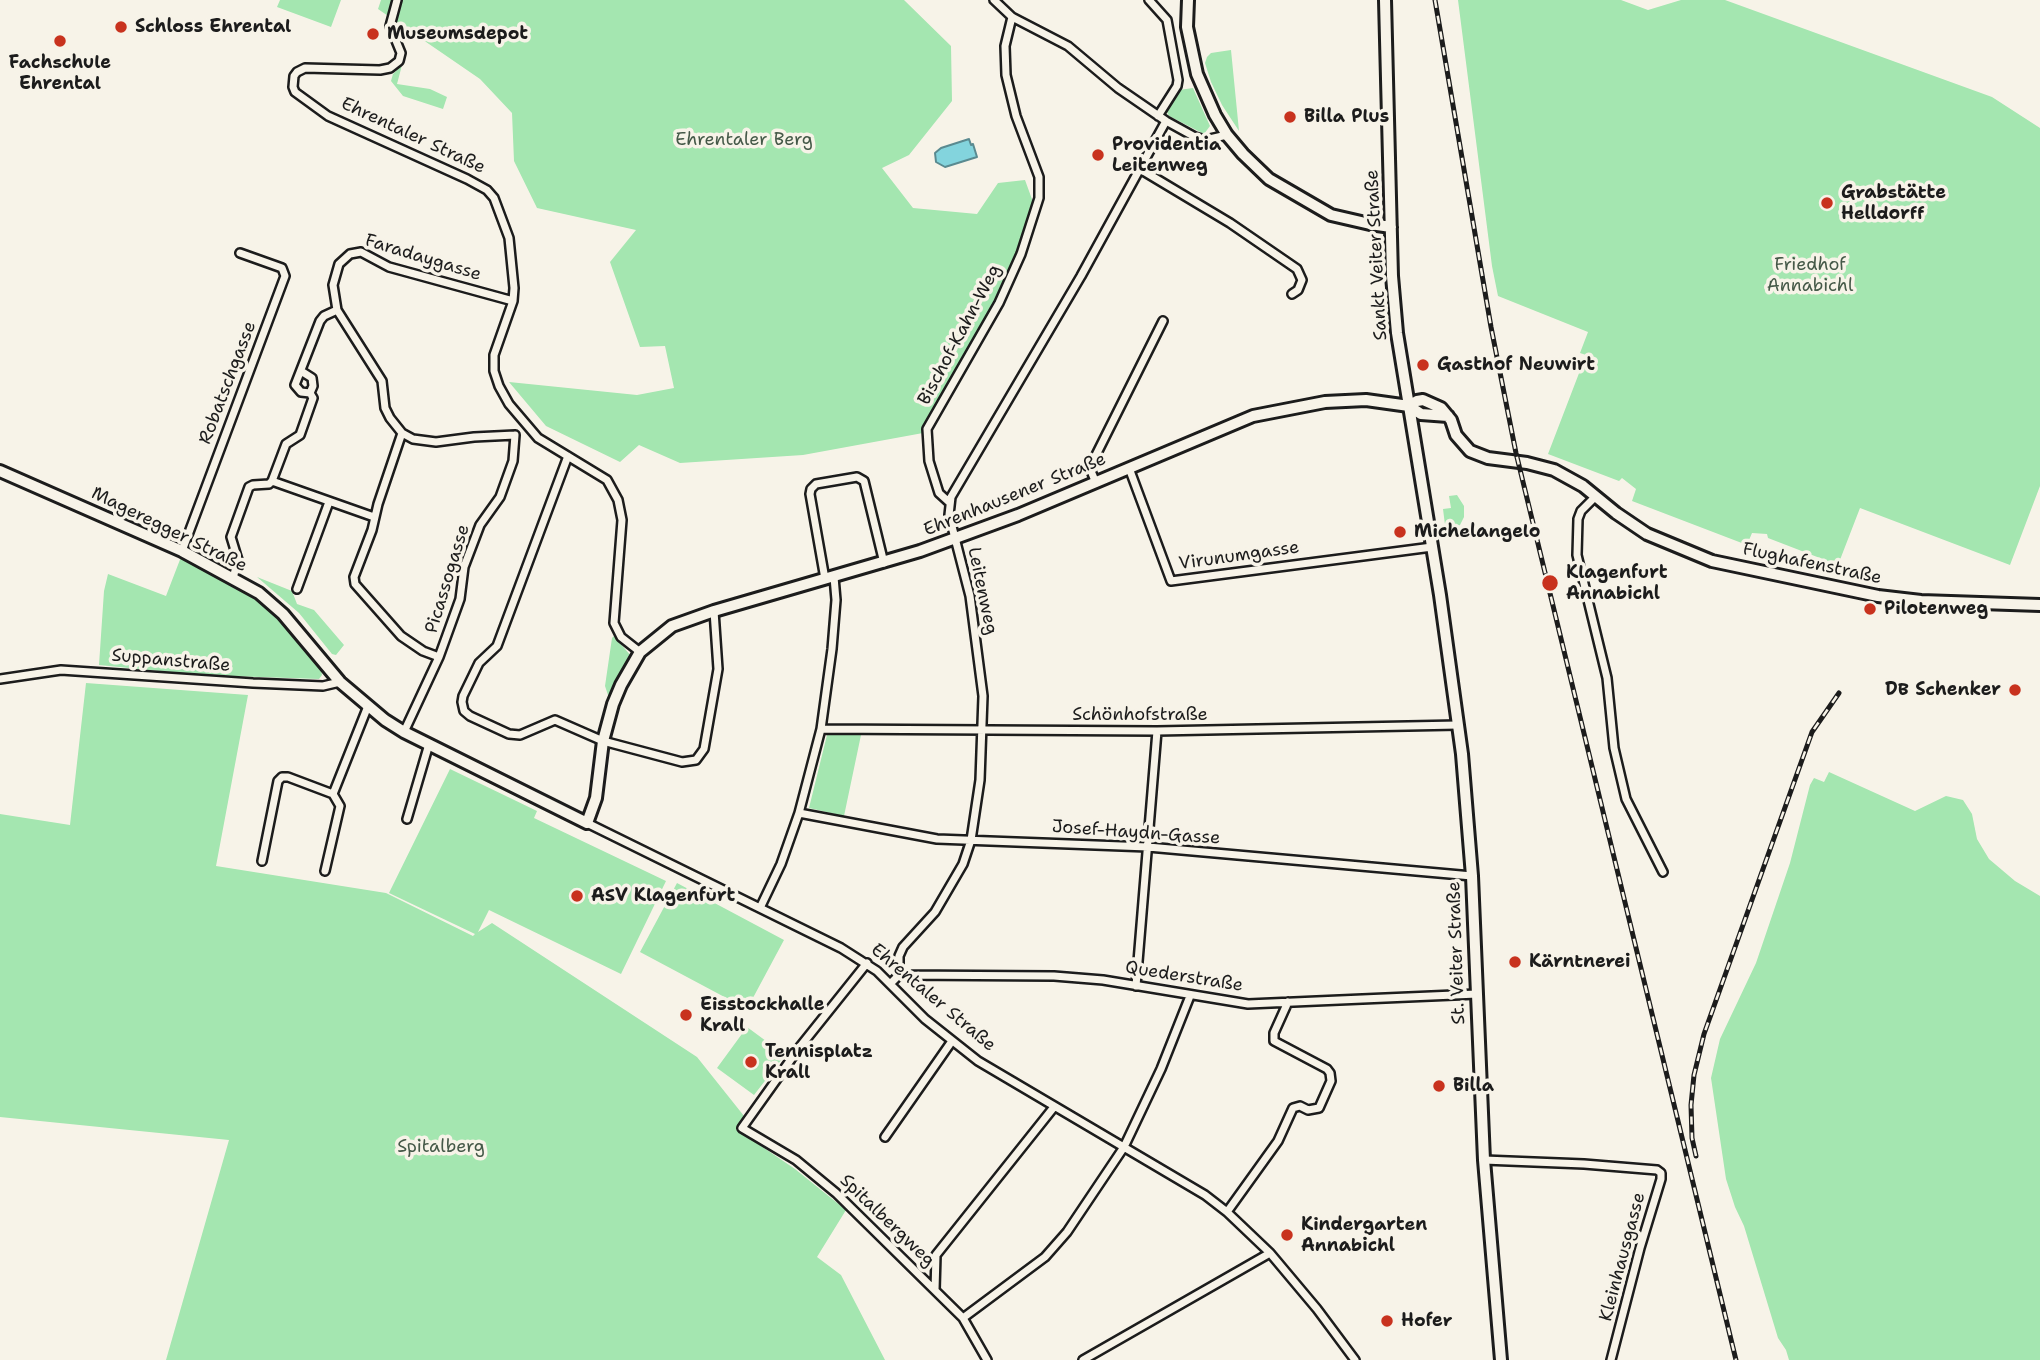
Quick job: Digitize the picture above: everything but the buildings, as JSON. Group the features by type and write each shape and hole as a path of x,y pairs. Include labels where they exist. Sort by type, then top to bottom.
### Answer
{"street":[{"name":"Ehrentaler Straße","path":"397,0 390,26 401,53 399,61 390,68 380,70 305,68 294,76 295,92 328,116 487,190 494,198 509,238 513,266 513,301 498,341 494,371 509,404 527,427 548,446 607,480 618,500 622,520 614,623 621,637 640,652"},
{"path":"994,0 1012,17 1068,47 1118,88 1158,116 1205,140 1227,135"},
{"path":"1149,0 1167,20 1178,80 1158,116"},
{"path":"1188,0 1187,27 1197,74 1204,94 1227,135 1269,179 1298,198 1331,215 1370,225 1391,227"},
{"name":"Sankt Veiter Straße","path":"1385,0 1391,227 1397,333 1432,547"},
{"name":"Bischof-Kahn-Weg","path":"950,503 939,494 927,449 927,429 999,303 1021,254 1039,198 1039,177 1016,116 1006,75 1005,46 1012,17"},
{"path":"950,503 1167,121"},
{"path":"1140,169 1230,223 1297,269 1302,281 1292,293"},
{"name":"Faradaygasse","path":"402,433 386,408 383,381 337,310 334,275 345,257 355,252 368,254 390,267 513,301"},
{"name":"Robatschgasse","path":"182,551 285,275 282,268 240,253"},
{"path":"310,393 301,392 295,385 320,321 337,310"},
{"path":"1096,483 1091,471 1092,463 1163,321"},
{"path":"301,371 312,378 310,393"},
{"path":"233,578 238,560 231,537 249,487 269,484 272,481 286,444 300,435 313,398 310,393"},
{"name":"Ehrenhausener Straße","path":"640,652 672,626 714,611 884,563 1018,515 1235,422 1271,411 1336,401 1375,400 1409,406"},
{"name":"Flughafenstraße","path":"1409,406 1421,414 1448,416 1462,444 1478,455 1554,470 1583,486 1647,534 1712,561 1878,596 1921,601 2040,605"},
{"path":"439,657 423,651 401,636 355,584 354,577 372,530 402,433 413,439 436,442 515,435 527,427"},
{"name":"Picassogasse","path":"404,732 439,657 460,599 464,566 483,519 500,497 513,461 515,435"},
{"path":"568,456 497,646 479,663 463,696 462,706 470,716 509,734 520,735 555,720 603,741 689,762 700,756 715,699 718,668 714,611"},
{"name":"Virunumgasse","path":"1129,468 1171,581 1432,547"},
{"name":"Mageregger Straße","path":"0,471 182,551 233,578 274,604 341,682 404,732 587,823"},
{"path":"760,908 799,813 821,729 830,679 836,600 810,494 816,484 856,477 864,481 884,563"},
{"path":"272,481 374,517"},
{"path":"1595,496 1581,511 1578,519 1577,555 1607,678 1614,748 1626,799 1663,872"},
{"path":"297,589 329,502"},
{"name":"Leitenweg","path":"899,975 899,956 903,947 945,898 963,864 971,840 980,780 983,696 974,621 966,575 954,538 950,503"},
{"name":"St. Veiter Straße","path":"1432,547 1458,725 1472,876 1484,1160 1500,1360"},
{"path":"587,823 596,798 603,741 617,694 640,652"},
{"name":"Suppanstraße","path":"0,679 61,670 253,684 323,686 341,682"},
{"path":"333,794 368,706"},
{"name":"Schönhofstraße","path":"821,729 1157,731 1458,725"},
{"path":"1136,986 1157,731"},
{"path":"407,819 429,744"},
{"path":"262,862 278,781 282,777 288,777 333,794 340,806 325,872"},
{"name":"Josef-Haydn-Gasse","path":"799,813 937,839 1148,847 1472,876"},
{"name":"Ehrentaler Straße","path":"587,823 867,963 925,1019 987,1066 1191,1185 1227,1212 1270,1253 1355,1360"},
{"name":"Spitalbergweg","path":"867,963 784,1068 742,1128 796,1160 836,1193 963,1318 987,1360"},
{"path":"890,984 899,975"},
{"name":"Quederstraße","path":"899,975 1054,976 1248,1004 1476,994"},
{"path":"963,1318 1045,1257 1067,1232 1124,1147 1161,1069 1191,996"},
{"path":"1227,1212 1278,1141 1293,1108 1319,1108 1331,1081 1327,1069 1275,1041 1274,1033 1288,1002"},
{"path":"885,1137 952,1041"},
{"path":"935,1290 936,1255 1054,1107"},
{"name":"Kleinhausgasse","path":"1484,1160 1584,1164 1657,1170 1661,1173 1611,1360"},
{"path":"1083,1360 1270,1253"}],"green space":[{"path":"280,0 341,0 331,27 277,7"},
{"name":"Ehrentaler Berg","path":"381,0 904,0 951,46 952,101 909,155 882,168 913,208 977,214 998,183 1025,180 1033,202 1019,251 1005,284 923,433 803,455 680,463 639,445 620,462 546,426 509,382 637,395 674,388 665,346 640,347 610,262 636,230 537,208 514,161 512,113 480,79 378,9"},
{"name":"Friedhof Annabichl","path":"1458,0 1621,0 1648,10 1681,0 1725,0 1992,97 2040,128 2040,486 2010,565 1860,508 1838,565 1768,538 1767,534 1752,533 1747,545 1632,501 1636,489 1622,478 1619,481 1548,454 1586,355 1580,353 1588,332 1498,296"},
{"path":"1231,50 1239,131 1222,105 1205,63 1211,53"},
{"path":"402,65 397,84 430,89 447,97 443,109 403,96 391,81 393,74"},
{"path":"1193,88 1210,126 1204,134 1169,116 1167,112 1179,90"},
{"path":"1457,495 1464,506 1464,517 1460,525 1446,533 1443,509 1451,508 1449,496"},
{"path":"181,557 267,605 321,669 322,675 319,679 199,675 99,665 104,591 108,574 166,596"},
{"path":"257,577 292,591 297,604 314,610 344,645 336,655 332,654 299,613"},
{"path":"614,636 631,656 609,698 605,686"},
{"name":"Spitalberg","path":"86,683 248,695 216,866 386,893 473,936 475,934 389,893 450,769 537,811 534,818 666,881 621,974 489,910 478,932 492,923 697,1057 744,1116 736,1129 795,1169 846,1210 817,1257 841,1275 885,1360 166,1360 229,1140 0,1117 0,814 70,825"},
{"path":"827,735 861,735 844,816 809,808"},
{"path":"1829,772 1915,811 1946,796 1963,800 1972,814 1977,839 1989,859 2015,881 2040,896 2040,1360 1789,1360 1778,1338 1744,1226 1726,1179 1711,1078 1720,1039 1756,963 1790,863 1810,785 1814,778 1824,782"},
{"path":"677,883 784,940 747,1009 640,952"},
{"name":"Tennisplatz Krall","path":"747,1027 785,1055 754,1095 717,1068"}],"water":[{"path":"969,139 977,157 945,167 936,162 935,153 941,148"}],"railway":[{"path":"1435,0 1491,327 1516,453 1736,1360"},
{"path":"1696,1156 1692,1138 1691,1105 1694,1075 1704,1034 1812,732 1839,693"}],"place":[{"name":"Schloss Ehrental","path":"121,27"},
{"name":"Museumsdepot","path":"373,34"},
{"name":"Fachschule Ehrental","path":"60,41"},
{"name":"Billa Plus","path":"1290,117"},
{"name":"Providentia Leitenweg","path":"1098,155"},
{"name":"Grabstätte Helldorff","path":"1827,203"},
{"name":"Gasthof Neuwirt","path":"1423,365"},
{"name":"Michelangelo","path":"1400,532"},
{"name":"Klagenfurt Annabichl","path":"1550,583"},
{"name":"Pilotenweg","path":"1870,609"},
{"name":"DB Schenker","path":"2015,690"},
{"name":"ASV Klagenfurt","path":"577,896"},
{"name":"Kärntnerei","path":"1515,962"},
{"name":"Eisstockhalle Krall","path":"686,1015"},
{"name":"Tennisplatz Krall","path":"751,1062"},
{"name":"Billa","path":"1439,1086"},
{"name":"Kindergarten Annabichl","path":"1287,1235"},
{"name":"Hofer","path":"1387,1321"}]}
